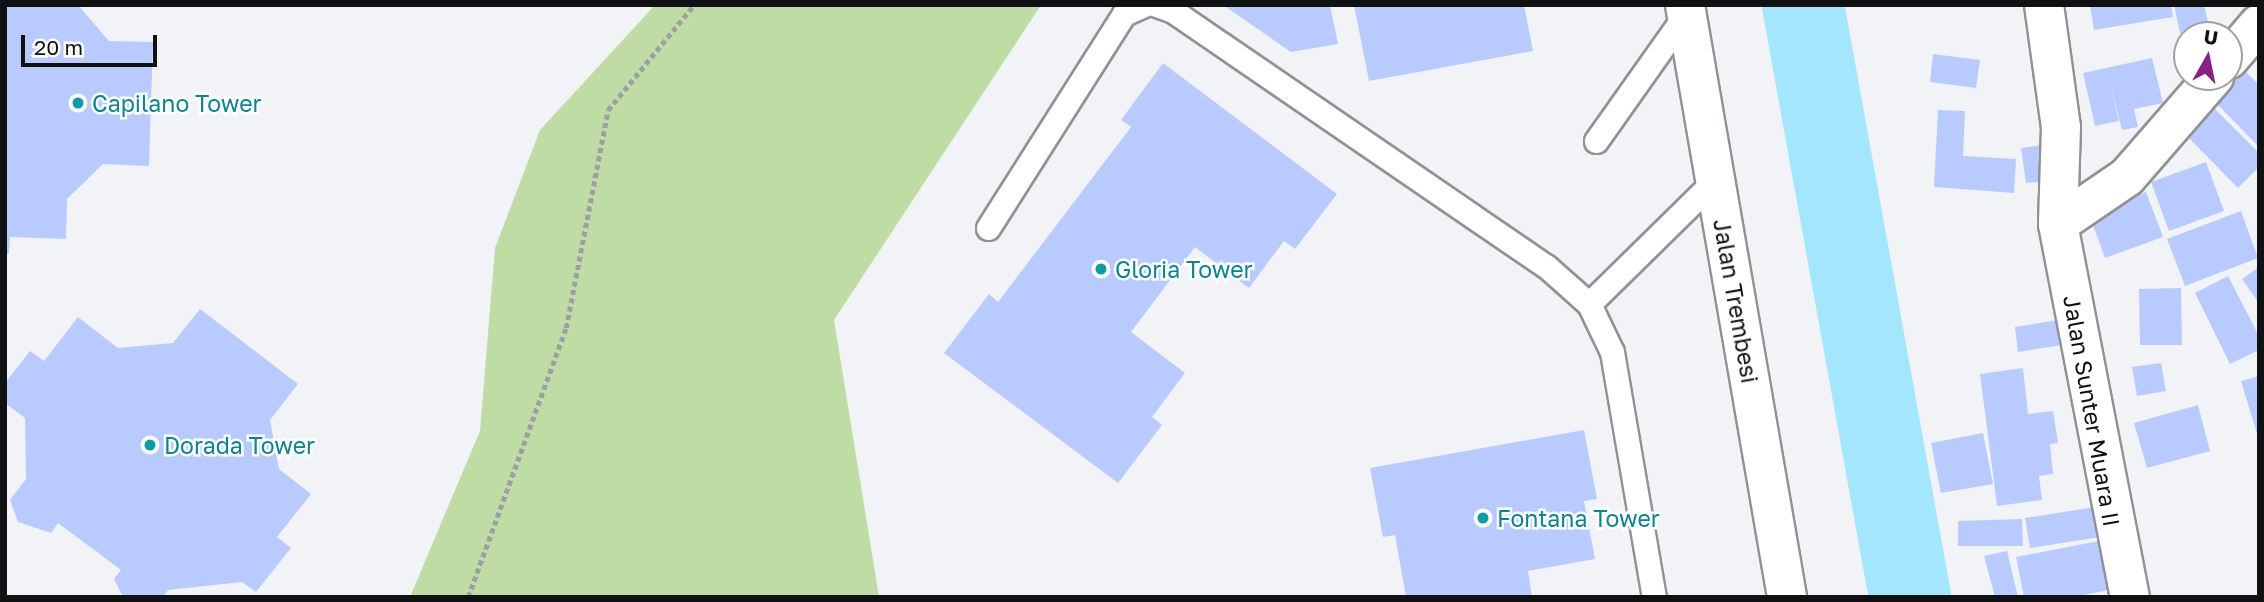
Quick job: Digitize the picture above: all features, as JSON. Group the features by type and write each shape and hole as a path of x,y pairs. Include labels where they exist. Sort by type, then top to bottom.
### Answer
{"street":[{"name":"Jalan Sunter Muara II","path":"2044,5 2061,127 2058,224 2130,597"},
{"name":"Jalan Trembesi","path":"1686,10 1787,597"},
{"path":"2243,43 2259,24"},
{"path":"2058,224 2127,177 2202,91"}],"lane":[{"path":"988,228 1125,14 1144,5"},
{"path":"1156,5 1173,10 1546,266 1589,304 1612,352 1654,597"},
{"path":"1596,141 1686,10"},
{"path":"1589,304 1715,180"}],"path":[{"path":"468,597 566,328 608,110 694,5"}],"green space":[{"path":"655,5 1041,5 834,320 879,597 410,597 480,431 495,248 540,130"}],"building":[{"name":"Capilano Tower","path":"5,5 78,5 109,41 153,42 149,166 103,164 67,199 66,239 10,237 9,254 5,254"},
{"path":"1223,5 1330,5 1338,44 1291,52"},
{"path":"1354,5 1524,5 1533,51 1369,81"},
{"path":"2090,5 2171,5 2173,17 2094,30"},
{"path":"2174,5 2204,5 2208,21 2177,21"},
{"path":"1933,54 1980,60 1976,88 1930,82"},
{"path":"2152,58 2163,103 2134,109 2138,127 2122,130 2109,78 2119,121 2095,126 2083,73"},
{"name":"Gloria Tower","path":"1163,63 1337,194 1295,249 1284,241 1249,288 1195,247 1131,332 1185,373 1152,417 1162,425 1118,483 944,353 989,294 998,302 1131,127 1121,120"},
{"path":"2243,69 2259,85 2259,147 2211,98 2218,91 2243,91"},
{"path":"2206,100 2259,153 2259,167 2238,188 2178,127"},
{"path":"1938,110 1965,111 1963,156 2016,159 2014,193 1934,187"},
{"path":"2051,144 2056,180 2026,183 2021,148"},
{"path":"2206,162 2224,211 2169,231 2151,182"},
{"path":"2146,192 2163,237 2105,258 2089,214"},
{"path":"2241,211 2258,258 2185,286 2167,239"},
{"path":"2259,267 2259,303 2242,279"},
{"path":"2228,276 2259,336 2259,350 2230,364 2195,293"},
{"path":"2181,288 2182,345 2140,345 2139,289"},
{"name":"Dorada Tower","path":"200,309 298,384 270,420 279,469 311,494 277,537 291,548 256,592 242,582 168,590 163,597 123,597 114,579 121,570 58,523 51,533 18,522 10,500 26,479 25,418 5,403 5,383 30,351 44,361 78,317 118,348 173,343"},
{"path":"2070,318 2074,343 2018,352 2015,327"},
{"path":"2161,363 2166,391 2137,396 2132,367"},
{"path":"2023,368 2028,414 2053,411 2058,443 2050,444 2053,474 2039,476 2042,500 1997,506 1980,374"},
{"path":"2259,376 2259,437 2258,437 2241,381"},
{"path":"2198,405 2210,451 2147,468 2134,423"},
{"name":"Fontana Tower","path":"1584,430 1597,499 1584,501 1595,559 1528,571 1532,597 1406,597 1395,535 1383,537 1370,468"},
{"path":"1983,433 1993,484 1941,493 1931,443"},
{"path":"2095,507 2100,537 2030,548 2025,518"},
{"path":"2022,519 2023,546 1958,546 1958,521"},
{"path":"2099,541 2109,590 2074,597 2024,597 2016,557"},
{"path":"2007,551 2018,597 1995,597 1984,556"}],"waterway":[{"path":"1803,5 1910,597"}],"place":[{"name":"Capilano Tower","path":"78,103"},
{"name":"Gloria Tower","path":"1101,269"},
{"name":"Dorada Tower","path":"150,445"},
{"name":"Fontana Tower","path":"1483,518"}]}
